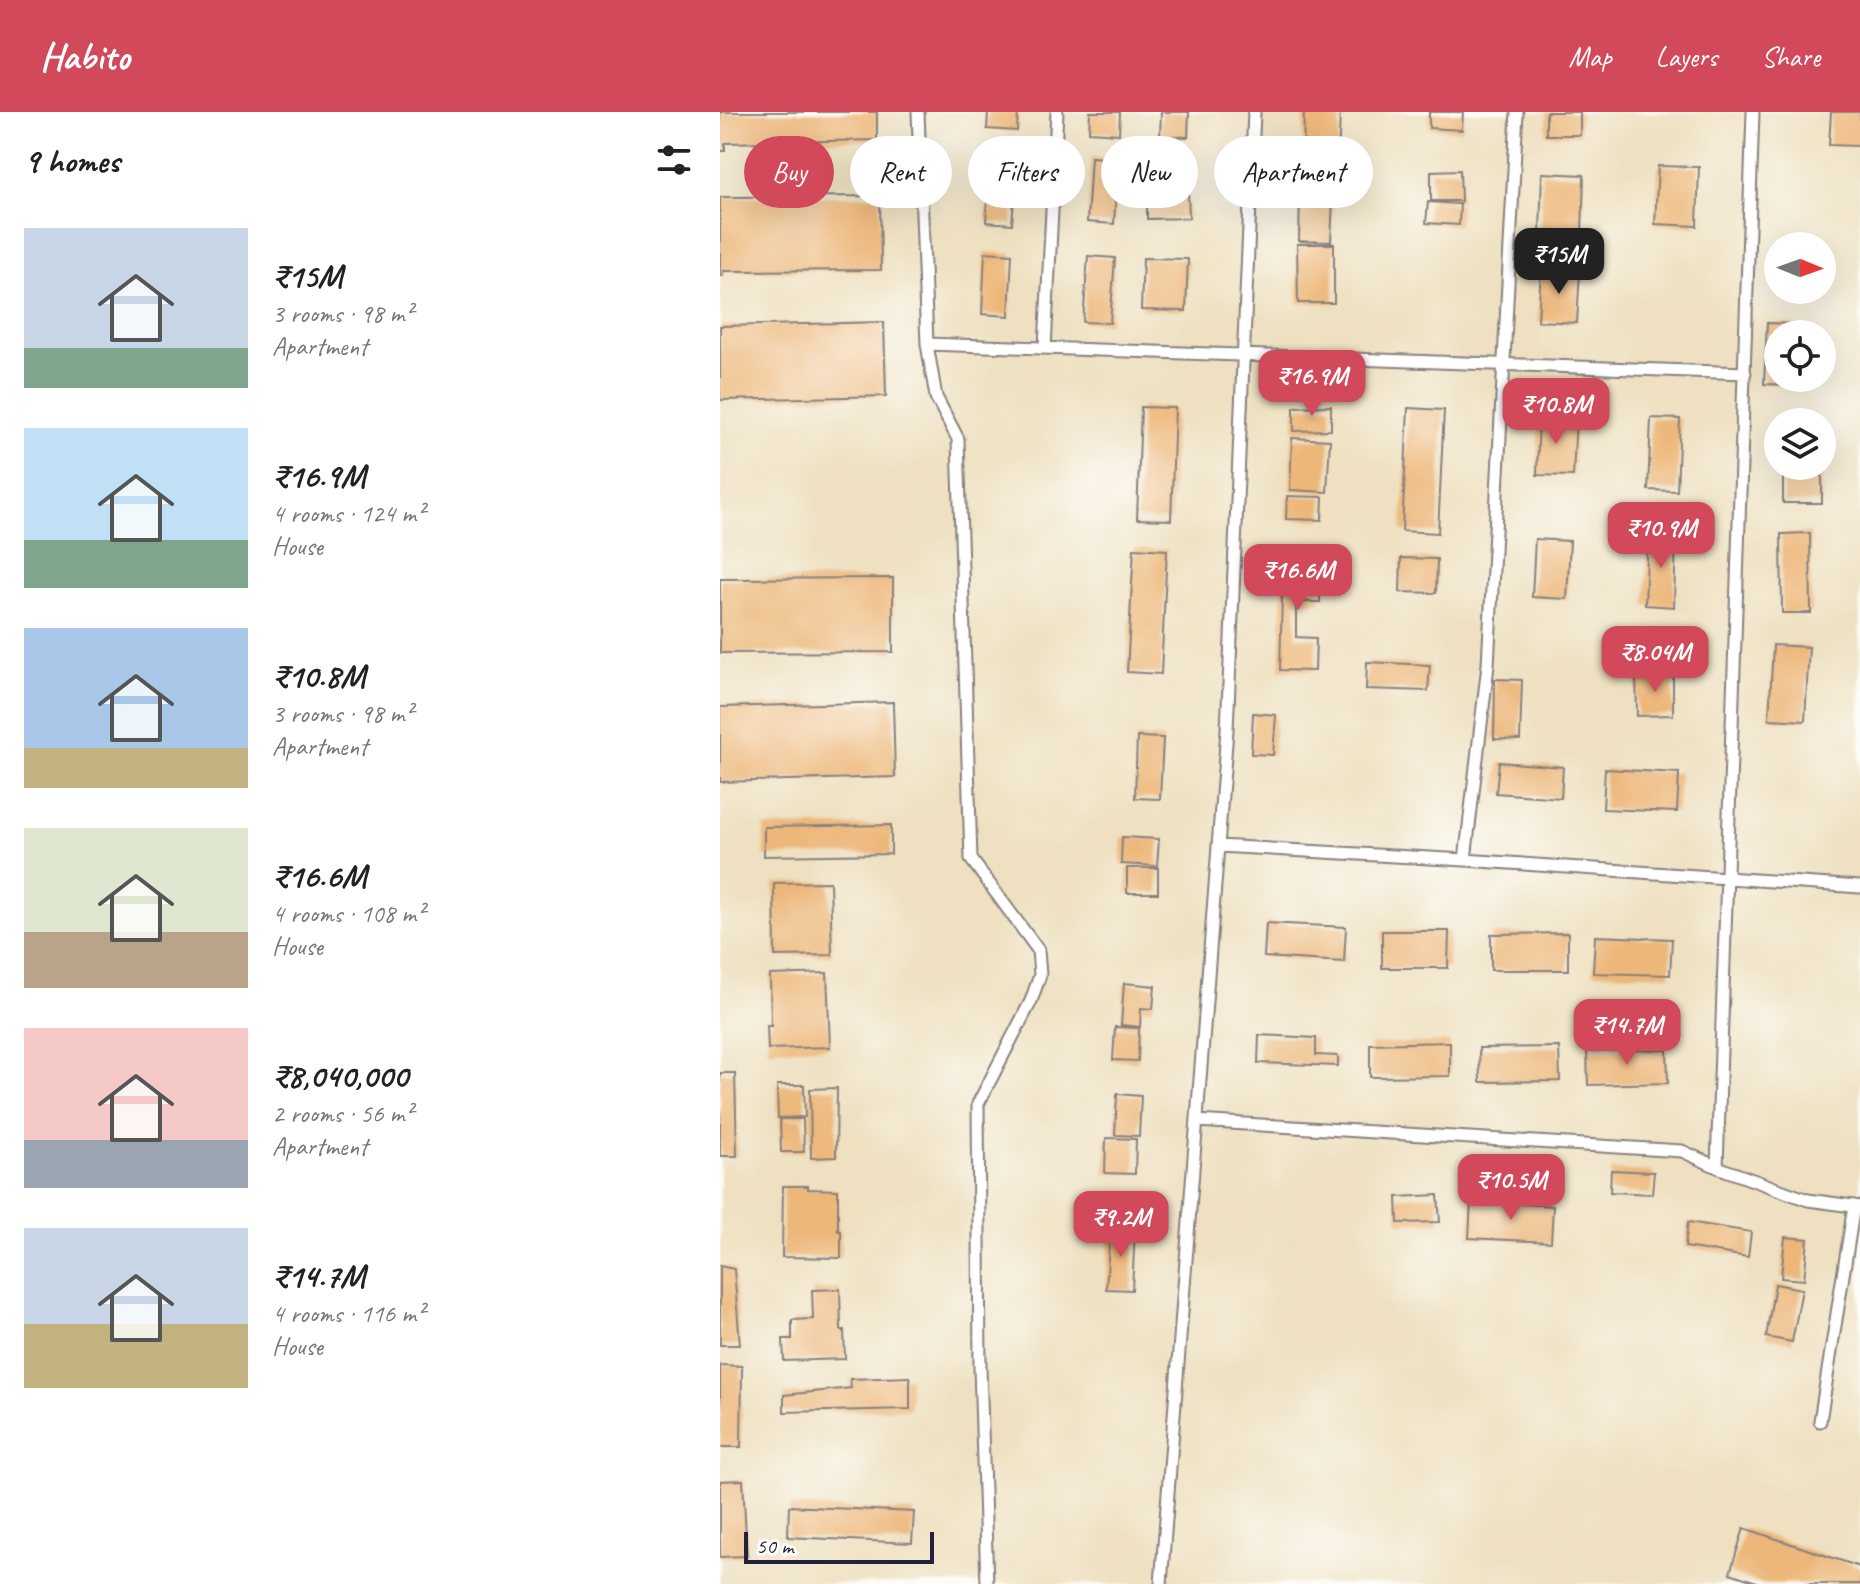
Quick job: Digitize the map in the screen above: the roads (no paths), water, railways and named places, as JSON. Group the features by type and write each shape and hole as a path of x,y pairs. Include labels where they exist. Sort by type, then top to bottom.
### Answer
{"lane":[{"path":"918,112 927,344 936,397 958,439 971,859 1038,950 1040,975 1031,1001 978,1104 980,1367 987,1584"},
{"path":"1045,348 1057,112"},
{"path":"1161,1584 1227,730 1254,112"},
{"path":"1465,860 1488,665 1517,112"},
{"path":"1717,1167 1753,112"},
{"path":"927,344 1745,373"},
{"path":"1218,846 1860,887"},
{"path":"1197,1121 1682,1151 1808,1200 1857,1207 1820,1421"}]}
